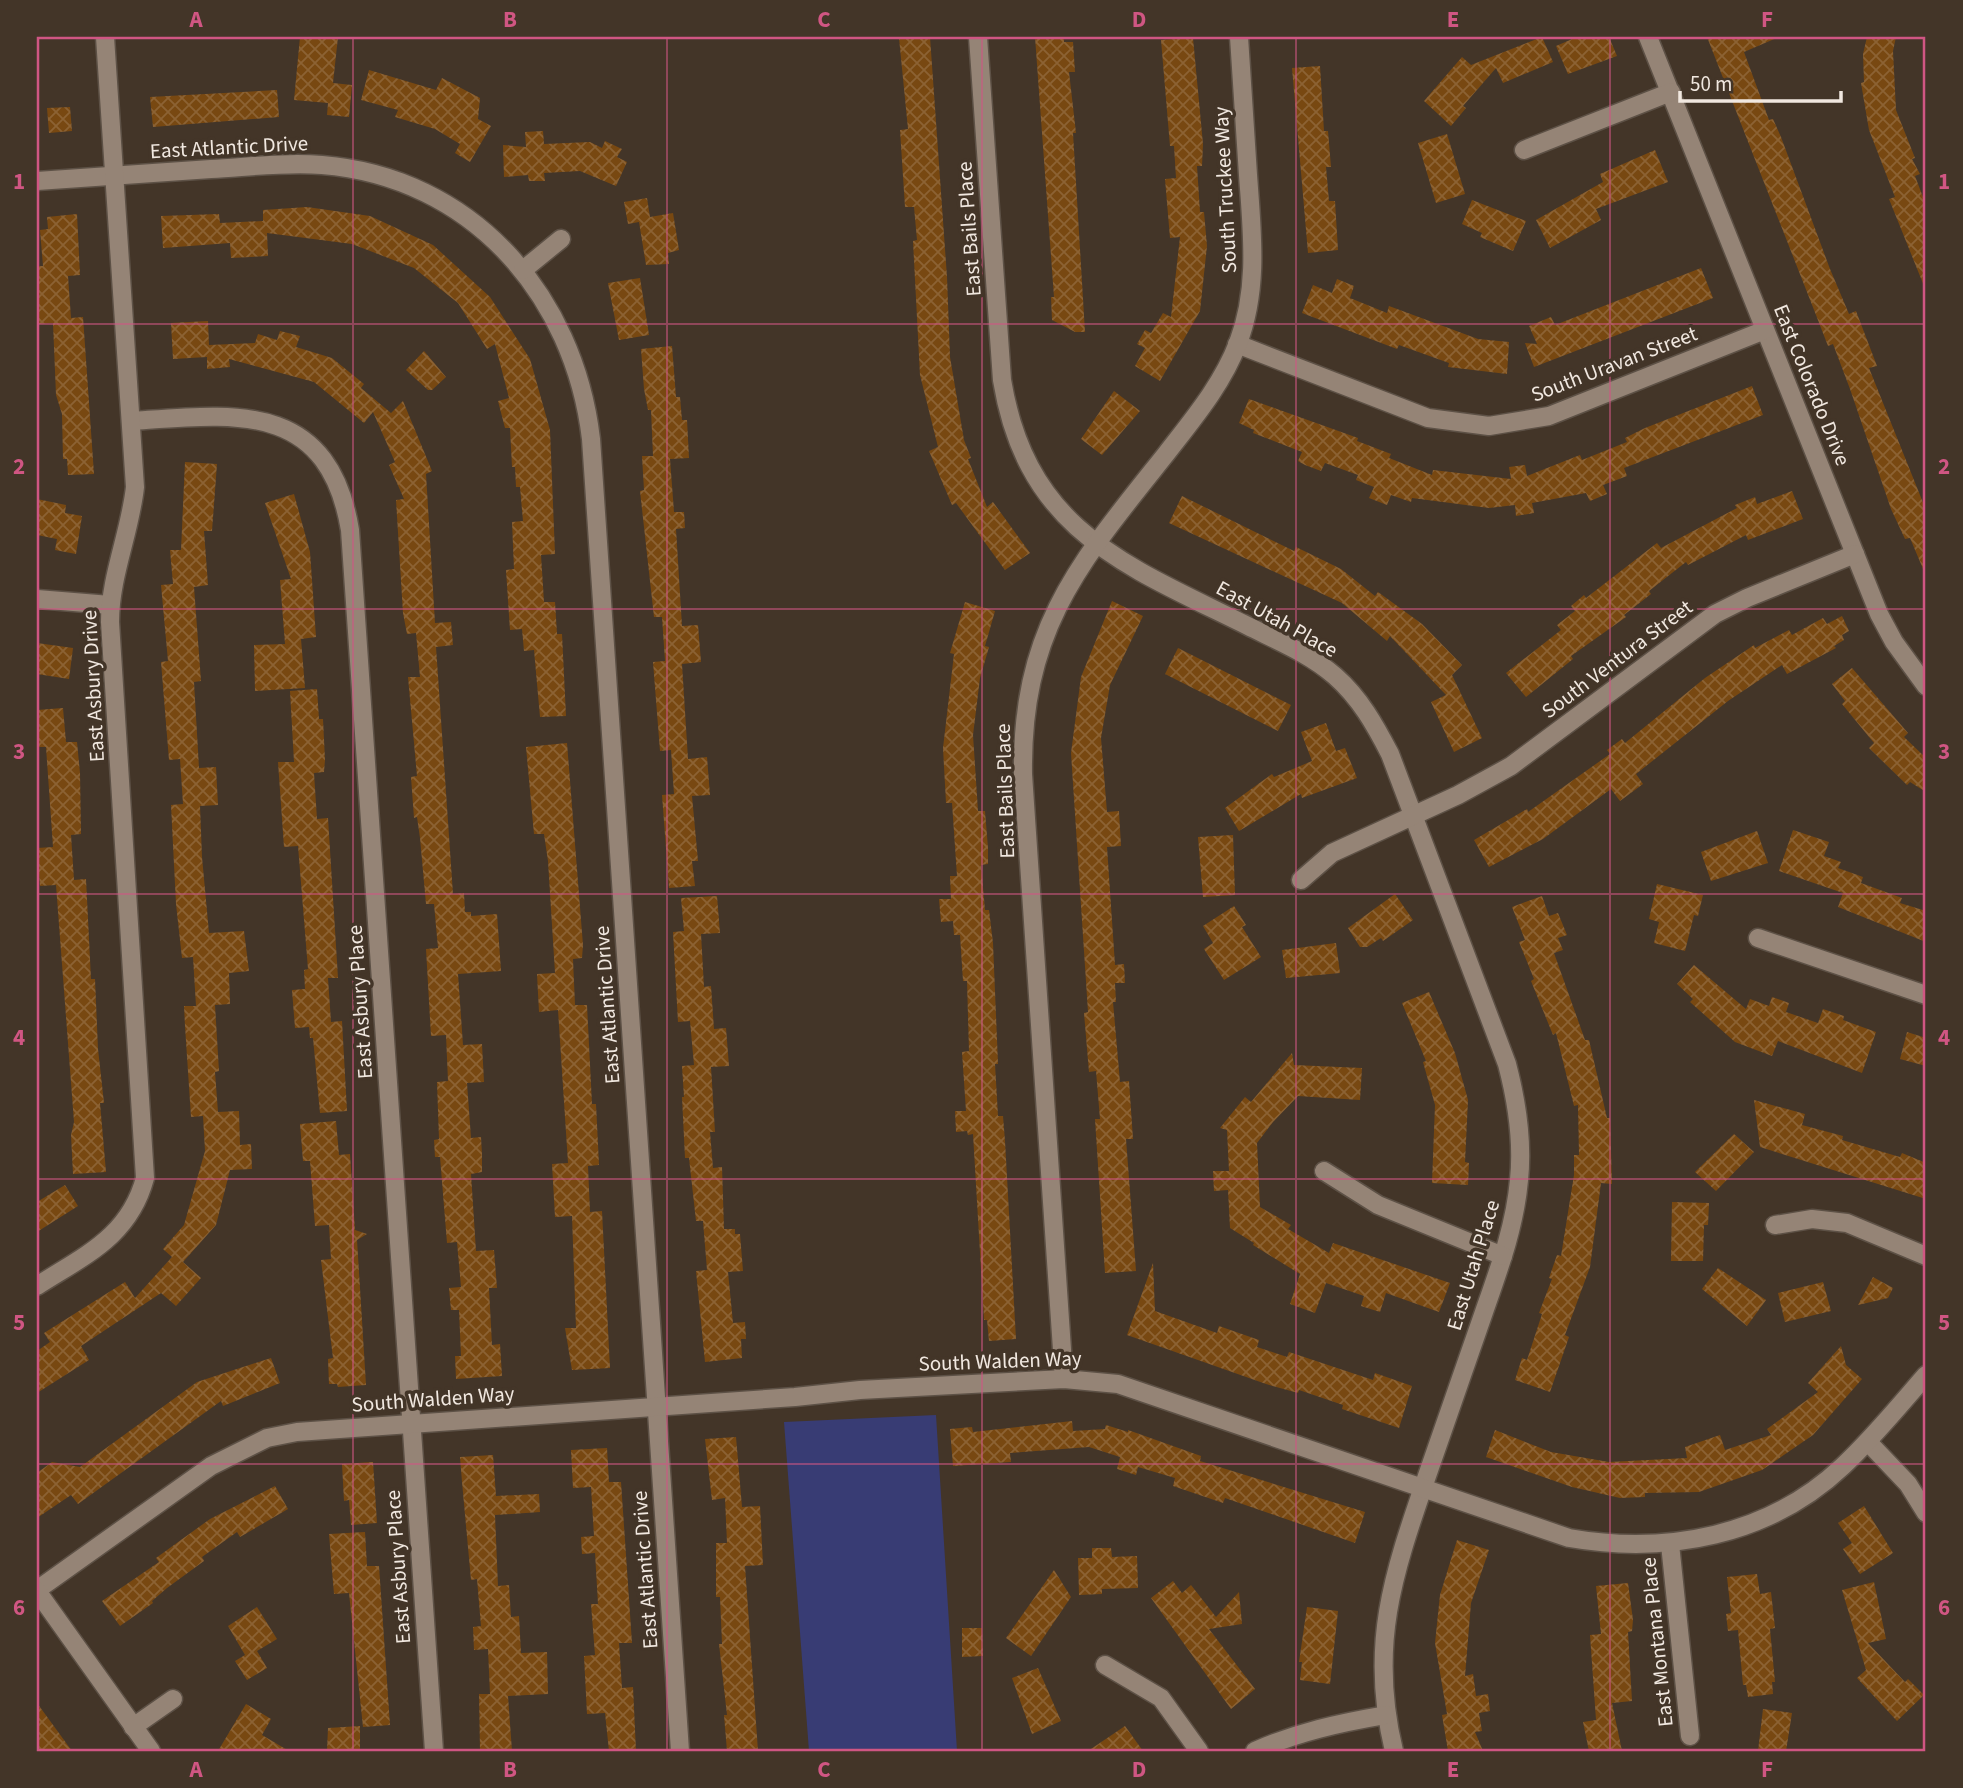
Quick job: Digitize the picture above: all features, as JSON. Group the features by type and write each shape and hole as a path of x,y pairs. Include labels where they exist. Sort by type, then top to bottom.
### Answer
{"street":[{"name":"East Asbury Drive","path":"37,1286 114,1235 133,1211 145,1178 110,605 113,584 132,517 135,487 105,37"},
{"name":"East Bails Place","path":"978,37 1006,406 1028,466 1049,498 1094,544 1062,593 1043,636 1026,704 1023,739 1064,1379"},
{"name":"South Truckee Way","path":"1094,544 1202,408 1223,375 1237,344 1248,307 1254,256 1239,37"},
{"name":"East Colorado Drive","path":"1648,37 1855,554 1894,642 1926,686"},
{"path":"1524,150 1671,92"},
{"name":"East Atlantic Drive","path":"114,176 292,164 353,170 403,184 440,201 479,227 523,270 558,322 576,364 588,409 680,1751"},
{"path":"37,181 114,176"},
{"path":"523,270 561,239"},
{"name":"South Uravan Street","path":"1237,344 1428,418 1489,426 1549,416 1765,330"},
{"name":"East Asbury Place","path":"131,421 219,415 264,421 288,430 309,445 326,464 346,504 351,530 434,1751"},
{"name":"East Utah Place","path":"1094,544 1126,566 1310,657 1335,676 1357,698 1375,723 1413,814 1507,1065 1515,1096 1520,1177 1516,1209 1503,1256 1394,1577 1384,1626 1382,1661 1386,1715 1394,1751"},
{"name":"South Ventura Street","path":"1413,814 1458,794 1536,749 1715,614 1747,598 1855,554"},
{"path":"37,599 110,605"},
{"path":"1301,880 1332,853 1413,814"},
{"path":"1758,938 1926,995"},
{"path":"1324,1171 1378,1205 1503,1256"},
{"path":"1775,1225 1812,1219 1847,1223 1926,1256"},
{"name":"South Walden Way","path":"37,1591 238,1450 267,1438 297,1432 411,1423 860,1390 1064,1379 1118,1384 1569,1538 1633,1545 1670,1544 1737,1529 1791,1505 1842,1468 1926,1375"},
{"path":"1868,1442 1908,1484 1926,1513"},
{"name":"East Montana Place","path":"1670,1544 1689,1736"},
{"path":"37,1591 151,1751"},
{"path":"1105,1665 1161,1698 1199,1751"},
{"path":"133,1727 173,1699"},
{"path":"1255,1751 1322,1726 1386,1715"}],"shaded area":[{"path":"936,1415 957,1751 809,1751 784,1422"}],"building":[{"path":"300,37 338,37 333,83 352,85 349,117 327,115 328,103 294,100"},
{"path":"930,37 950,357 964,440 971,458 968,459 987,507 993,502 1030,553 1005,570 956,503 952,505 929,451 938,447 920,375 913,241 917,240 914,207 905,207 900,130 908,129 899,38"},
{"path":"1035,37 1064,37 1064,42 1073,42 1075,72 1069,72 1076,133 1073,133 1085,332 1075,332 1052,320 1051,297 1054,297"},
{"path":"1542,37 1553,62 1503,83 1496,68 1463,106 1466,108 1451,126 1424,101 1462,57 1471,65"},
{"path":"1577,37 1609,37 1617,56 1568,74 1556,46"},
{"path":"1707,37 1779,37 1744,52 1769,120 1773,119 1781,137 1849,314 1856,311 1877,366 1869,368 1926,510 1926,576 1910,538 1905,539 1891,509 1833,344 1828,346"},
{"path":"1867,37 1896,37 1893,51 1896,110 1915,158 1912,159 1920,174 1915,176 1926,205 1926,291 1889,199 1895,197 1869,130 1861,83 1864,82 1863,54"},
{"path":"1193,38 1203,144 1202,166 1197,166 1200,212 1204,212 1207,246 1200,311 1160,381 1135,366 1145,348 1137,344 1145,330 1151,333 1163,313 1171,317 1180,237 1170,238 1165,179 1176,178 1174,146 1170,146 1161,40"},
{"path":"1320,66 1324,131 1328,131 1331,167 1326,167 1329,201 1335,201 1338,250 1308,253 1292,68"},
{"path":"369,70 436,90 442,78 480,98 478,119 491,126 470,162 455,153 460,144 435,129 395,117 398,110 361,100"},
{"path":"277,90 279,117 153,127 150,97"},
{"path":"70,107 72,131 49,133 47,108"},
{"path":"543,131 544,144 590,142 602,148 605,141 622,149 617,157 627,162 616,186 580,171 544,173 545,181 529,181 528,175 504,177 503,145 526,147 525,132"},
{"path":"1447,134 1465,194 1436,203 1418,143"},
{"path":"1655,150 1668,182 1596,209 1601,220 1550,248 1536,220 1603,182 1600,174"},
{"path":"647,198 650,217 673,213 679,250 668,253 669,264 646,265 639,222 628,224 624,202"},
{"path":"1472,200 1526,221 1513,251 1480,237 1482,233 1462,224"},
{"path":"307,207 370,216 433,245 490,297 530,359 550,430 555,554 541,555 544,602 555,602 557,634 562,634 566,716 540,717 534,650 524,651 522,629 510,630 506,570 514,569 512,522 523,521 520,487 516,487 515,467 512,467 510,428 505,428 498,401 509,398 495,344 487,349 458,303 414,268 352,244 267,233 268,256 231,258 230,243 163,248 161,216 219,214 220,223 263,221 263,210"},
{"path":"77,214 80,275 68,276 71,318 83,317 94,474 68,475 67,459 63,459 62,414 56,395 53,323 37,324 37,266 43,266 40,230 48,229 47,217"},
{"path":"1701,268 1713,298 1534,367 1525,343 1537,344 1529,326 1551,317 1555,325"},
{"path":"640,278 649,335 619,340 608,283"},
{"path":"1337,279 1354,286 1350,298 1387,313 1389,306 1478,339 1509,342 1507,374 1448,367 1449,363 1399,345 1397,349 1302,313 1313,285 1332,293"},
{"path":"208,321 209,345 255,343 258,334 277,340 280,331 300,336 296,347 332,358 364,384 361,388 391,413 403,401 432,471 426,474 435,623 451,622 453,645 436,647 453,894 464,893 465,912 471,912 471,916 497,914 501,971 458,974 463,1045 482,1044 484,1082 467,1083 471,1138 481,1137 482,1154 482,1172 471,1174 476,1251 494,1250 497,1288 489,1288 492,1345 500,1344 502,1376 456,1379 455,1356 461,1356 459,1310 451,1310 449,1288 461,1287 457,1242 447,1243 440,1157 435,1157 434,1140 439,1139 437,1082 448,1081 446,1035 431,1036 426,949 438,948 434,904 426,904 420,838 417,817 414,818 411,777 417,776 408,677 420,677 416,633 407,634 403,613 396,500 404,499 389,465 395,462 373,412 364,423 314,382 229,359 230,367 207,369 207,357 173,359 171,323"},
{"path":"672,346 676,397 680,397 682,420 687,420 689,458 670,459 674,512 684,512 685,528 676,529 682,626 698,625 701,662 682,664 688,759 707,757 710,795 692,796 698,861 692,861 695,886 669,888 662,795 674,794 671,750 660,751 653,662 665,661 662,617 654,617 640,491 644,490 642,456 653,456 651,410 648,410 644,389 641,349"},
{"path":"424,351 446,377 432,390 428,390 406,370"},
{"path":"1752,386 1763,415 1624,468 1627,476 1603,485 1607,494 1590,501 1586,493 1532,503 1534,513 1516,516 1515,505 1489,508 1412,498 1411,502 1391,495 1387,505 1369,498 1374,487 1356,480 1358,475 1325,463 1321,471 1305,465 1298,461 1302,452 1253,433 1254,430 1239,423 1249,399 1358,438 1357,441 1391,454 1389,458 1432,475 1433,470 1511,479 1509,467 1525,465 1527,476 1580,455 1582,460 1627,442 1625,438 1645,428"},
{"path":"1114,391 1140,411 1102,455 1081,439"},
{"path":"185,462 217,464 212,531 204,531 208,585 194,587 201,681 194,682 199,768 216,767 218,805 200,806 202,857 209,933 244,931 249,971 229,973 230,1004 215,1005 219,1071 215,1072 218,1112 239,1111 240,1145 251,1144 252,1169 230,1170 216,1225 183,1262 201,1278 176,1306 161,1293 81,1346 89,1360 37,1393 37,1351 50,1342 44,1333 125,1282 135,1298 172,1257 163,1249 184,1225 205,1151 203,1116 191,1117 184,1006 196,1006 193,957 182,958 176,904 171,805 183,804 180,759 169,760 161,662 168,661 161,585 173,584 170,550 181,550"},
{"path":"1792,491 1803,519 1748,540 1746,535 1688,565 1686,562 1649,591 1651,594 1624,615 1626,617 1571,656 1573,659 1526,697 1506,673 1561,630 1557,625 1575,611 1571,606 1584,595 1586,598 1657,543 1661,548 1737,508 1735,505 1755,497 1757,504"},
{"path":"294,494 310,552 316,637 301,639 305,688 255,691 254,645 285,644 280,580 291,579 265,503"},
{"path":"1182,496 1294,551 1296,547 1341,569 1375,596 1378,592 1422,624 1462,665 1452,675 1482,738 1454,752 1431,702 1446,695 1390,636 1387,641 1342,603 1169,523"},
{"path":"37,499 66,505 65,513 82,516 76,554 55,550 57,539 37,535"},
{"path":"1112,601 1143,616 1110,685 1101,738 1107,812 1119,811 1121,846 1107,847 1115,965 1124,964 1125,983 1115,983 1116,1002 1113,1002 1120,1082 1129,1081 1133,1139 1126,1139 1136,1271 1105,1273 1095,1119 1100,1119 1096,1071 1089,1072 1084,1013 1088,1012 1071,753 1081,677"},
{"path":"965,602 995,611 985,646 989,647 980,678 973,735 978,811 985,811 988,848 988,864 981,865 985,910 989,910 993,943 998,1116 1003,1116 1016,1339 989,1341 987,1320 984,1320 973,1134 968,1135 967,1131 956,1132 955,1111 966,1111 962,1052 969,1051 967,981 963,981 960,935 954,935 953,921 941,922 939,899 951,899 950,876 957,876 952,803 946,803 943,748 954,654 950,653"},
{"path":"1842,616 1849,631 1842,635 1844,640 1834,646 1836,648 1787,674 1782,665 1728,701 1636,774 1643,784 1620,801 1611,789 1543,839 1489,867 1474,840 1527,809 1528,812 1610,754 1607,750 1622,739 1625,743 1705,678 1754,645 1755,648 1789,630 1792,635 1823,618 1827,624"},
{"path":"37,643 73,648 69,679 37,674"},
{"path":"1178,648 1291,705 1278,731 1165,674"},
{"path":"1852,668 1908,733 1904,737 1926,758 1926,792 1910,782 1907,785 1869,748 1874,743 1842,704 1845,701 1832,684"},
{"path":"317,689 319,719 323,719 325,760 324,772 314,773 317,819 328,818 338,978 328,978 331,1022 342,1021 347,1111 320,1113 313,1038 310,1038 309,1027 295,1028 292,990 305,989 304,970 308,969 298,846 284,847 278,762 294,762 290,691"},
{"path":"63,708 66,742 77,742 80,773 81,834 71,835 74,880 86,879 91,979 95,979 104,1103 100,1103 106,1172 73,1174 71,1135 74,1122 56,885 40,886 37,848 53,847 46,747 37,747 37,710"},
{"path":"1326,723 1336,751 1345,748 1357,778 1302,798 1301,794 1239,831 1225,808 1272,774 1274,777 1312,761 1301,732"},
{"path":"567,743 583,945 582,958 573,959 575,1005 587,1005 592,1104 596,1104 599,1165 588,1166 590,1212 602,1211 610,1368 572,1370 565,1328 576,1328 572,1216 555,1217 552,1164 568,1163 558,1010 539,1012 537,974 555,973 548,861 544,834 534,834 526,747"},
{"path":"1793,830 1829,842 1824,856 1841,862 1838,868 1863,877 1861,883 1902,898 1900,903 1926,911 1926,942 1838,907 1843,893 1779,871"},
{"path":"1757,831 1768,863 1711,881 1701,852"},
{"path":"1233,835 1235,895 1203,897 1198,837"},
{"path":"1657,884 1703,895 1698,916 1694,915 1685,951 1654,943 1659,922 1649,919"},
{"path":"1395,894 1413,920 1383,941 1381,938 1367,947 1360,947 1348,928"},
{"path":"717,896 720,933 701,934 704,987 711,986 714,1029 726,1028 729,1066 711,1067 715,1132 710,1132 713,1168 722,1167 724,1229 735,1229 735,1234 740,1234 743,1271 728,1272 733,1323 745,1322 746,1339 741,1339 742,1358 705,1362 696,1271 707,1270 703,1221 696,1221 689,1158 685,1158 682,1097 682,1066 694,1065 690,1021 678,1022 673,932 684,931 681,898"},
{"path":"1542,896 1549,916 1558,913 1567,935 1558,938 1563,950 1554,953 1585,1040 1589,1040 1607,1118 1610,1118 1612,1184 1601,1183 1590,1267 1565,1335 1569,1337 1550,1392 1515,1380 1522,1358 1527,1360 1542,1314 1539,1313 1552,1279 1549,1278 1557,1255 1561,1256 1574,1175 1574,1155 1579,1155 1578,1105 1574,1106 1556,1033 1553,1035 1531,981 1534,979 1519,942 1525,940 1512,907"},
{"path":"1234,906 1246,925 1242,927 1261,957 1224,980 1204,949 1213,943 1203,926"},
{"path":"1336,943 1340,973 1286,978 1282,950"},
{"path":"1694,965 1746,1009 1750,999 1769,1006 1772,997 1789,1003 1786,1012 1818,1023 1823,1009 1844,1016 1843,1020 1876,1032 1862,1073 1778,1041 1772,1056 1735,1042 1690,1002 1693,999 1677,984"},
{"path":"1429,992 1455,1053 1468,1100 1465,1162 1469,1163 1468,1185 1432,1183 1435,1105 1423,1062 1426,1061 1402,1003"},
{"path":"1907,1032 1926,1038 1926,1066 1900,1059"},
{"path":"1292,1053 1294,1065 1362,1068 1360,1100 1298,1096 1273,1122 1257,1143 1260,1207 1291,1225 1288,1229 1329,1253 1333,1243 1450,1283 1439,1312 1386,1293 1380,1312 1361,1306 1364,1296 1326,1283 1315,1313 1290,1304 1300,1274 1230,1228 1228,1190 1214,1191 1213,1171 1229,1171 1227,1130 1220,1128 1245,1097 1251,1102"},
{"path":"1754,1100 1805,1114 1802,1125 1843,1136 1842,1140 1900,1157 1902,1153 1926,1163 1926,1199 1760,1147"},
{"path":"336,1121 339,1155 350,1154 355,1230 367,1234 357,1240 366,1385 338,1387 337,1384 329,1384 328,1359 333,1358 321,1260 331,1259 329,1225 315,1226 310,1161 303,1161 300,1124"},
{"path":"1734,1134 1754,1152 1716,1191 1695,1172"},
{"path":"65,1185 78,1206 37,1232 37,1202"},
{"path":"1672,1202 1709,1203 1708,1225 1704,1225 1703,1261 1671,1261"},
{"path":"1153,1263 1155,1311 1217,1333 1219,1326 1259,1340 1257,1347 1287,1357 1289,1352 1373,1380 1375,1373 1412,1386 1399,1428 1342,1409 1343,1405 1299,1390 1298,1393 1266,1384 1127,1335"},
{"path":"1718,1268 1766,1300 1747,1326 1702,1289"},
{"path":"1873,1277 1893,1288 1888,1298 1858,1305"},
{"path":"1823,1282 1831,1311 1785,1322 1778,1293"},
{"path":"1841,1346 1846,1365 1862,1379 1813,1435 1762,1470 1699,1492 1645,1493 1645,1497 1620,1498 1572,1487 1486,1457 1495,1430 1551,1452 1609,1462 1687,1458 1685,1447 1720,1435 1725,1450 1771,1435 1767,1429 1818,1392 1808,1383"},
{"path":"271,1358 280,1383 223,1406 221,1401 78,1504 71,1495 37,1518 37,1473 52,1462 80,1467 197,1382"},
{"path":"1072,1421 1073,1431 1105,1429 1106,1425 1128,1430 1201,1456 1200,1461 1365,1512 1355,1543 1225,1498 1223,1503 1173,1486 1175,1478 1138,1467 1136,1475 1117,1469 1120,1457 1089,1447 1010,1453 1011,1462 953,1466 950,1429 972,1427 973,1432"},
{"path":"736,1437 742,1507 760,1506 763,1565 745,1566 758,1751 727,1751 724,1715 727,1715 719,1644 722,1644 720,1597 716,1597 716,1543 727,1543 725,1498 712,1500 705,1439"},
{"path":"607,1448 609,1482 621,1482 632,1643 619,1643 622,1688 633,1687 636,1751 609,1751 605,1713 587,1714 584,1656 595,1655 591,1604 598,1604 595,1553 582,1554 581,1537 594,1536 591,1487 573,1488 571,1450"},
{"path":"493,1455 496,1496 539,1494 540,1512 495,1515 498,1586 509,1585 511,1617 519,1616 521,1653 547,1652 548,1694 508,1696 512,1751 480,1751 479,1694 490,1694 488,1649 474,1650 473,1627 481,1626 477,1579 471,1580 460,1457"},
{"path":"373,1462 377,1523 351,1525 349,1500 344,1501 342,1464"},
{"path":"275,1486 288,1509 240,1537 237,1532 202,1557 204,1561 167,1588 153,1603 120,1626 102,1601 159,1562 156,1558 210,1519"},
{"path":"1864,1506 1893,1553 1860,1574 1843,1549 1852,1543 1838,1523"},
{"path":"365,1532 367,1566 379,1566 390,1725 363,1727 349,1593 334,1594 329,1534"},
{"path":"1457,1540 1489,1550 1471,1603 1465,1676 1473,1674 1476,1696 1488,1694 1490,1711 1479,1713 1482,1731 1475,1732 1483,1751 1448,1751 1442,1715 1447,1714 1435,1643 1440,1595"},
{"path":"1092,1548 1111,1548 1112,1557 1137,1556 1138,1588 1102,1589 1102,1594 1079,1595 1078,1558 1092,1558"},
{"path":"1054,1570 1071,1597 1031,1656 1006,1638"},
{"path":"1757,1574 1760,1594 1771,1592 1775,1628 1770,1629 1775,1682 1772,1682 1773,1694 1748,1697 1746,1685 1743,1685 1738,1630 1728,1631 1726,1614 1731,1613 1727,1577"},
{"path":"1173,1581 1182,1593 1191,1585 1216,1617 1239,1592 1242,1624 1209,1629 1255,1689 1231,1709 1151,1598"},
{"path":"1874,1582 1886,1639 1868,1643 1905,1682 1908,1679 1924,1695 1897,1721 1857,1678 1866,1670 1842,1590"},
{"path":"1628,1583 1633,1620 1632,1631 1628,1632 1632,1701 1612,1703 1622,1751 1589,1751 1583,1722 1596,1720 1590,1635 1601,1634 1596,1586"},
{"path":"257,1607 277,1639 257,1651 267,1668 247,1680 235,1661 245,1655 228,1626"},
{"path":"1307,1607 1338,1611 1330,1684 1300,1680 1302,1662 1299,1662"},
{"path":"962,1628 982,1628 983,1656 962,1657"},
{"path":"1038,1668 1061,1721 1032,1734 1012,1678"},
{"path":"37,1703 72,1751 37,1751"},
{"path":"246,1704 271,1719 262,1735 289,1751 218,1751"},
{"path":"1763,1709 1792,1713 1786,1751 1758,1751"},
{"path":"360,1726 360,1751 327,1751 328,1728"},
{"path":"1125,1726 1143,1751 1088,1751"}]}
